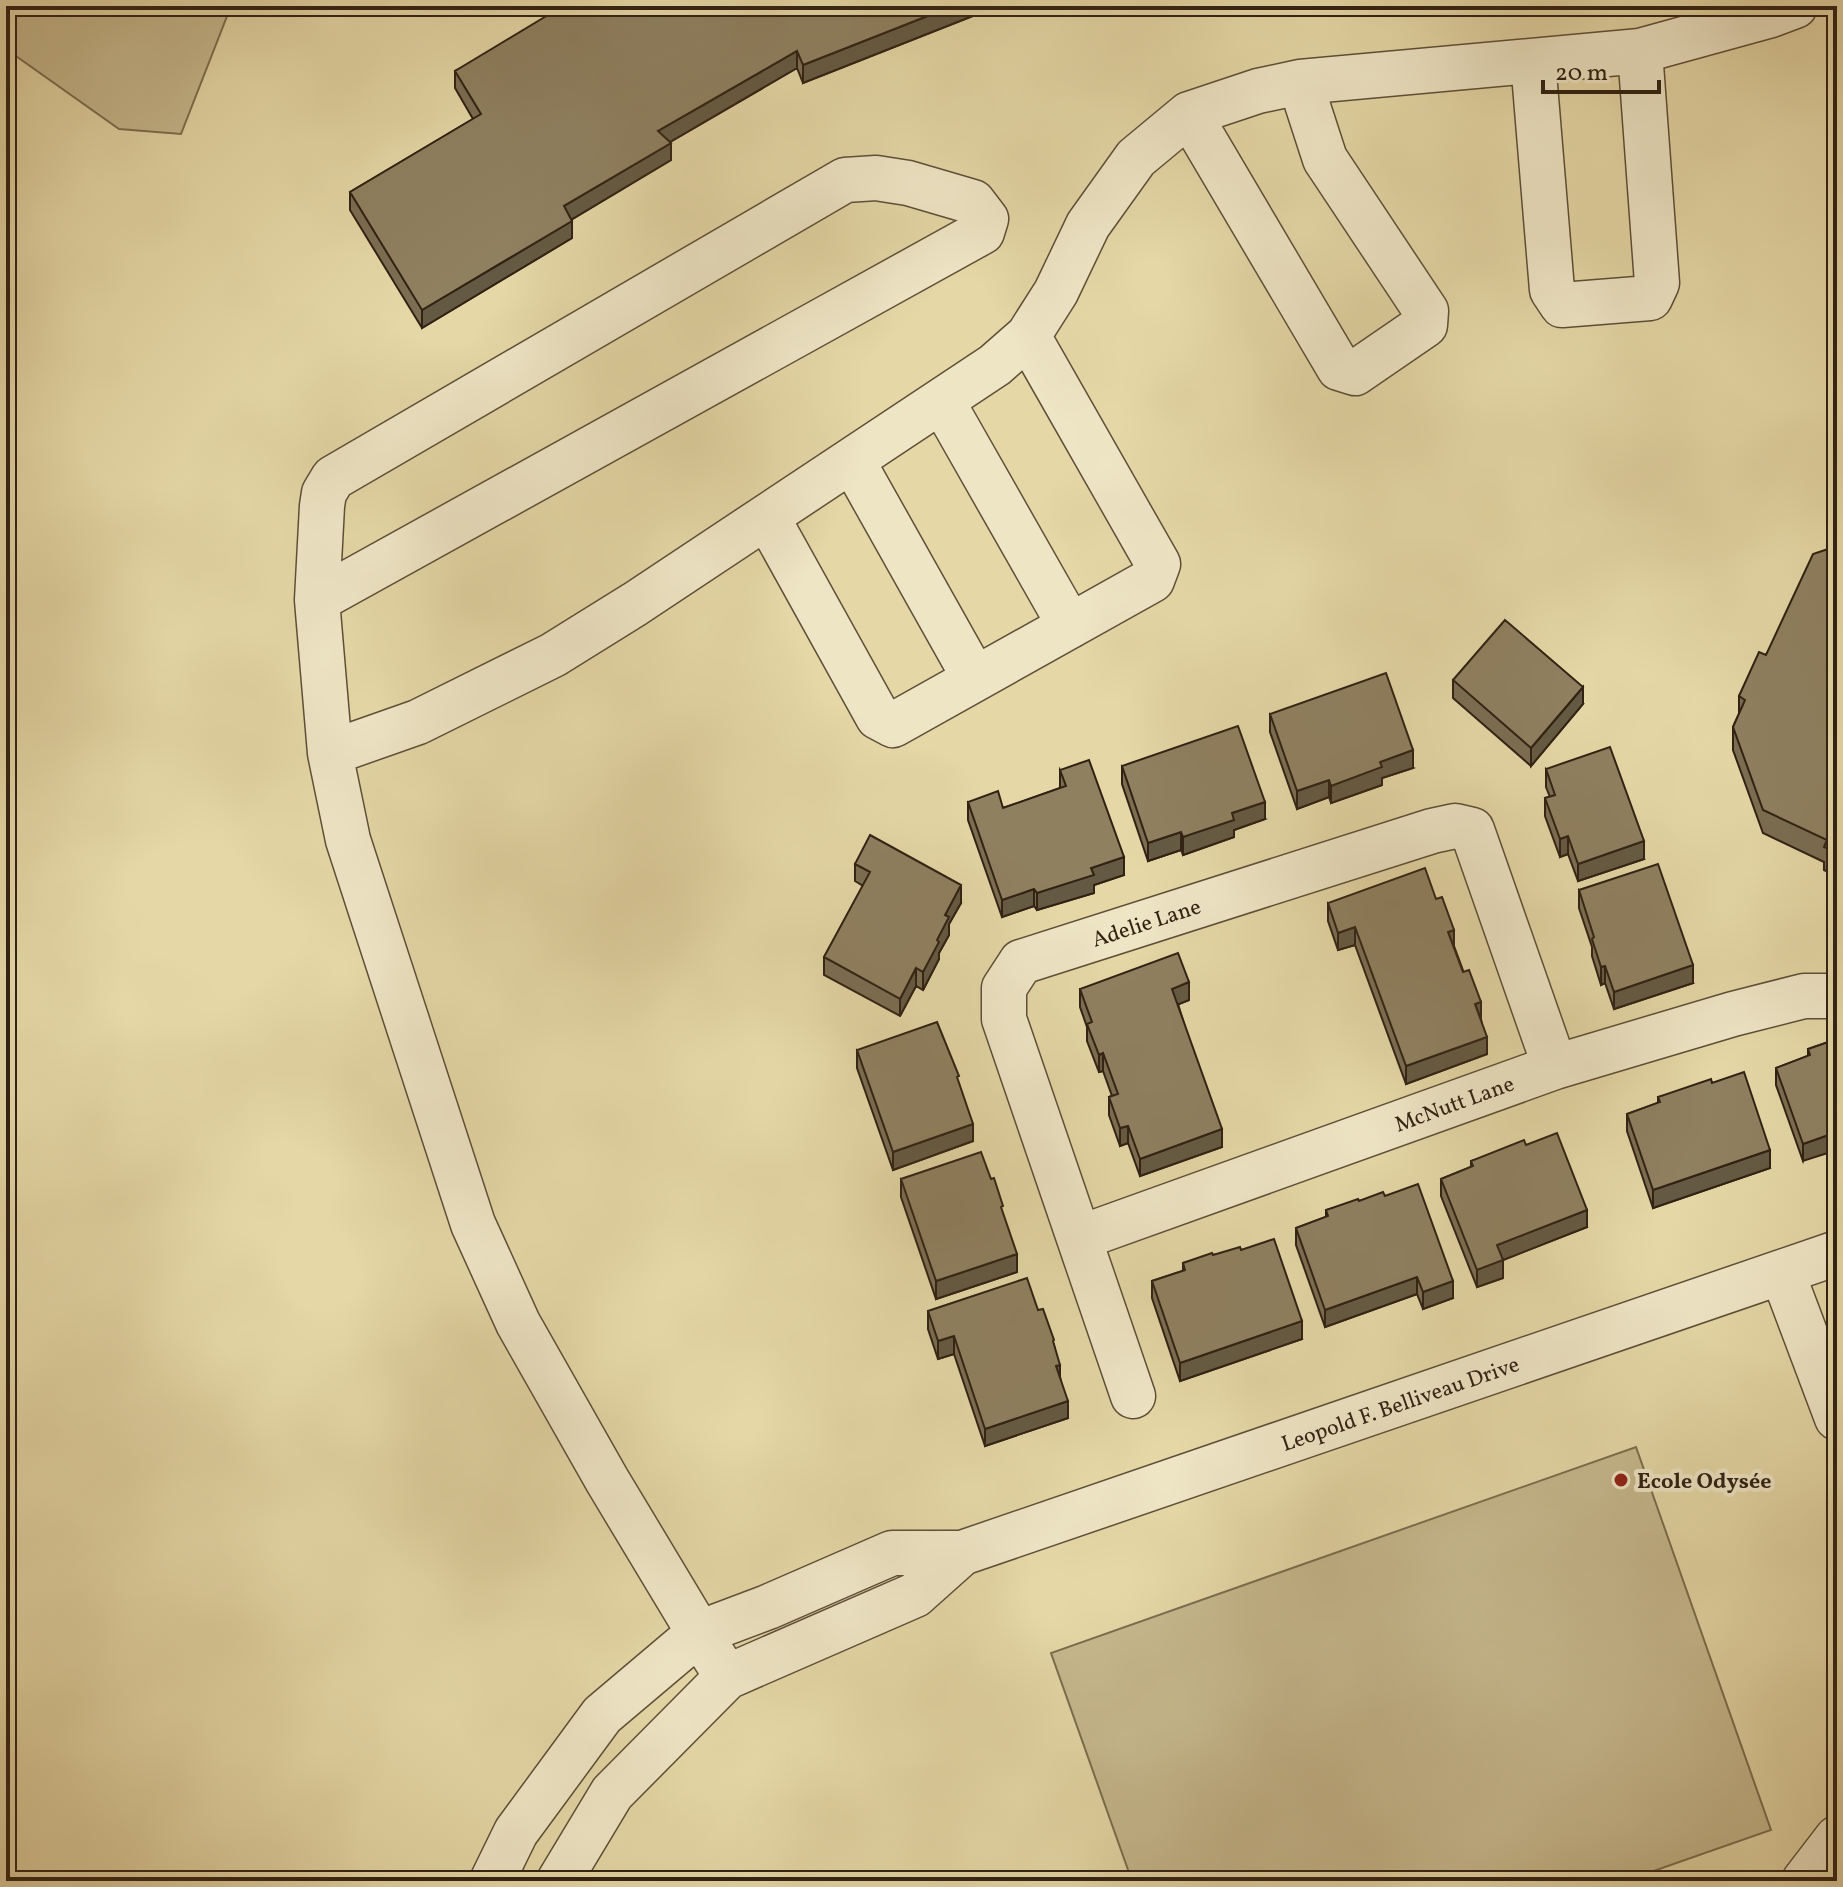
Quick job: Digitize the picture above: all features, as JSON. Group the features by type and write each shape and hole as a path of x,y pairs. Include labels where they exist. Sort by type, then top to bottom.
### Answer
{"street":[{"path":"330,753 418,722 553,655 995,365 1028,336 1056,292 1088,225 1136,158 1189,114 1258,91 1300,82 1640,51 1795,6"},
{"path":"1533,61 1552,290 1562,305 1650,298 1657,283 1640,51"},
{"path":"1189,114 1339,368 1355,373 1425,325 1426,311 1325,159 1300,82"},
{"path":"317,600 982,232 986,219 973,202 908,183 876,178 845,180 333,478 324,493 317,600 330,753 348,840 473,1224 518,1323 607,1480 727,1677"},
{"path":"767,517 878,717 893,725 1152,580 1158,564 1028,336"},
{"path":"942,401 1070,626"},
{"path":"852,460 975,679"},
{"name":"Adelie Lane","path":"1133,1396 1004,1019 1004,988 1021,962 1455,826 1472,830 1555,1067"},
{"name":"McNutt Lane","path":"1079,1238 1555,1067 1804,996 1837,996"},
{"name":"Leopold F. Belliveau Drive","path":"492,1881 516,1832 602,1715 699,1633 768,1607 892,1553 962,1553 1782,1272 1834,1263"},
{"path":"1782,1272 1837,1418"},
{"name":"Leopold F. Belliveau Drive","path":"559,1881 612,1793 727,1677 915,1595 962,1553"},
{"path":"1804,1881 1837,1838"}],"shaded area":[{"path":"6,6 231,6 181,134 119,129 6,49"},
{"name":"Ecole Odysée","path":"1636,1447 1771,1830 1625,1881 1132,1881 1051,1653"}],"building":[{"path":"563,6 953,6 803,65 797,51 658,131 671,143 564,206 572,221 422,310 350,192 481,114 455,71"},
{"path":"1837,546 1837,853 1824,847 1827,840 1763,810 1733,727 1745,700 1739,696 1759,652 1766,655 1813,554"},
{"path":"1505,620 1583,687 1531,748 1453,680"},
{"path":"1386,673 1413,750 1380,762 1382,767 1331,786 1329,780 1297,791 1270,714"},
{"path":"1238,726 1265,802 1232,813 1234,820 1183,837 1181,832 1148,843 1122,766"},
{"path":"1610,747 1644,841 1578,864 1568,836 1560,839 1545,798 1555,795 1546,769"},
{"path":"1089,760 1124,857 1091,868 1094,875 1037,893 1034,889 1002,900 968,802 998,791 1003,808 1066,786 1060,770"},
{"path":"870,835 961,885 945,915 949,917 937,940 939,942 923,972 916,968 900,999 824,957 870,872 855,864"},
{"path":"1658,864 1693,965 1614,992 1605,966 1601,967 1579,890"},
{"path":"1425,868 1436,899 1442,897 1454,930 1448,932 1463,972 1469,970 1481,1002 1475,1004 1487,1037 1406,1066 1355,927 1338,933 1328,903"},
{"path":"1178,953 1189,982 1172,989 1222,1129 1140,1159 1128,1126 1120,1128 1109,1097 1118,1094 1103,1053 1099,1055 1087,1024 1092,1022 1080,989"},
{"path":"937,1022 959,1076 973,1124 893,1152 857,1050"},
{"path":"1837,1039 1837,1132 1803,1144 1776,1068 1810,1055 1808,1049"},
{"path":"1744,1072 1770,1150 1653,1190 1627,1114 1660,1102 1658,1097 1711,1079 1712,1083"},
{"path":"1557,1133 1587,1210 1497,1245 1503,1260 1477,1270 1441,1179 1473,1166 1471,1161 1524,1140 1526,1145"},
{"path":"981,1152 991,1179 994,1178 1017,1254 936,1281 901,1179"},
{"path":"1418,1184 1453,1281 1423,1292 1417,1277 1325,1310 1296,1228 1328,1216 1326,1210 1383,1192 1385,1196"},
{"path":"1274,1239 1302,1321 1180,1363 1152,1281 1185,1270 1183,1263 1212,1253 1240,1247 1241,1250"},
{"path":"1027,1278 1038,1310 1043,1309 1054,1340 1060,1365 1056,1366 1068,1401 985,1429 954,1336 938,1341 928,1311"}],"place":[{"name":"Ecole Odysée","path":"1621,1480"}]}
